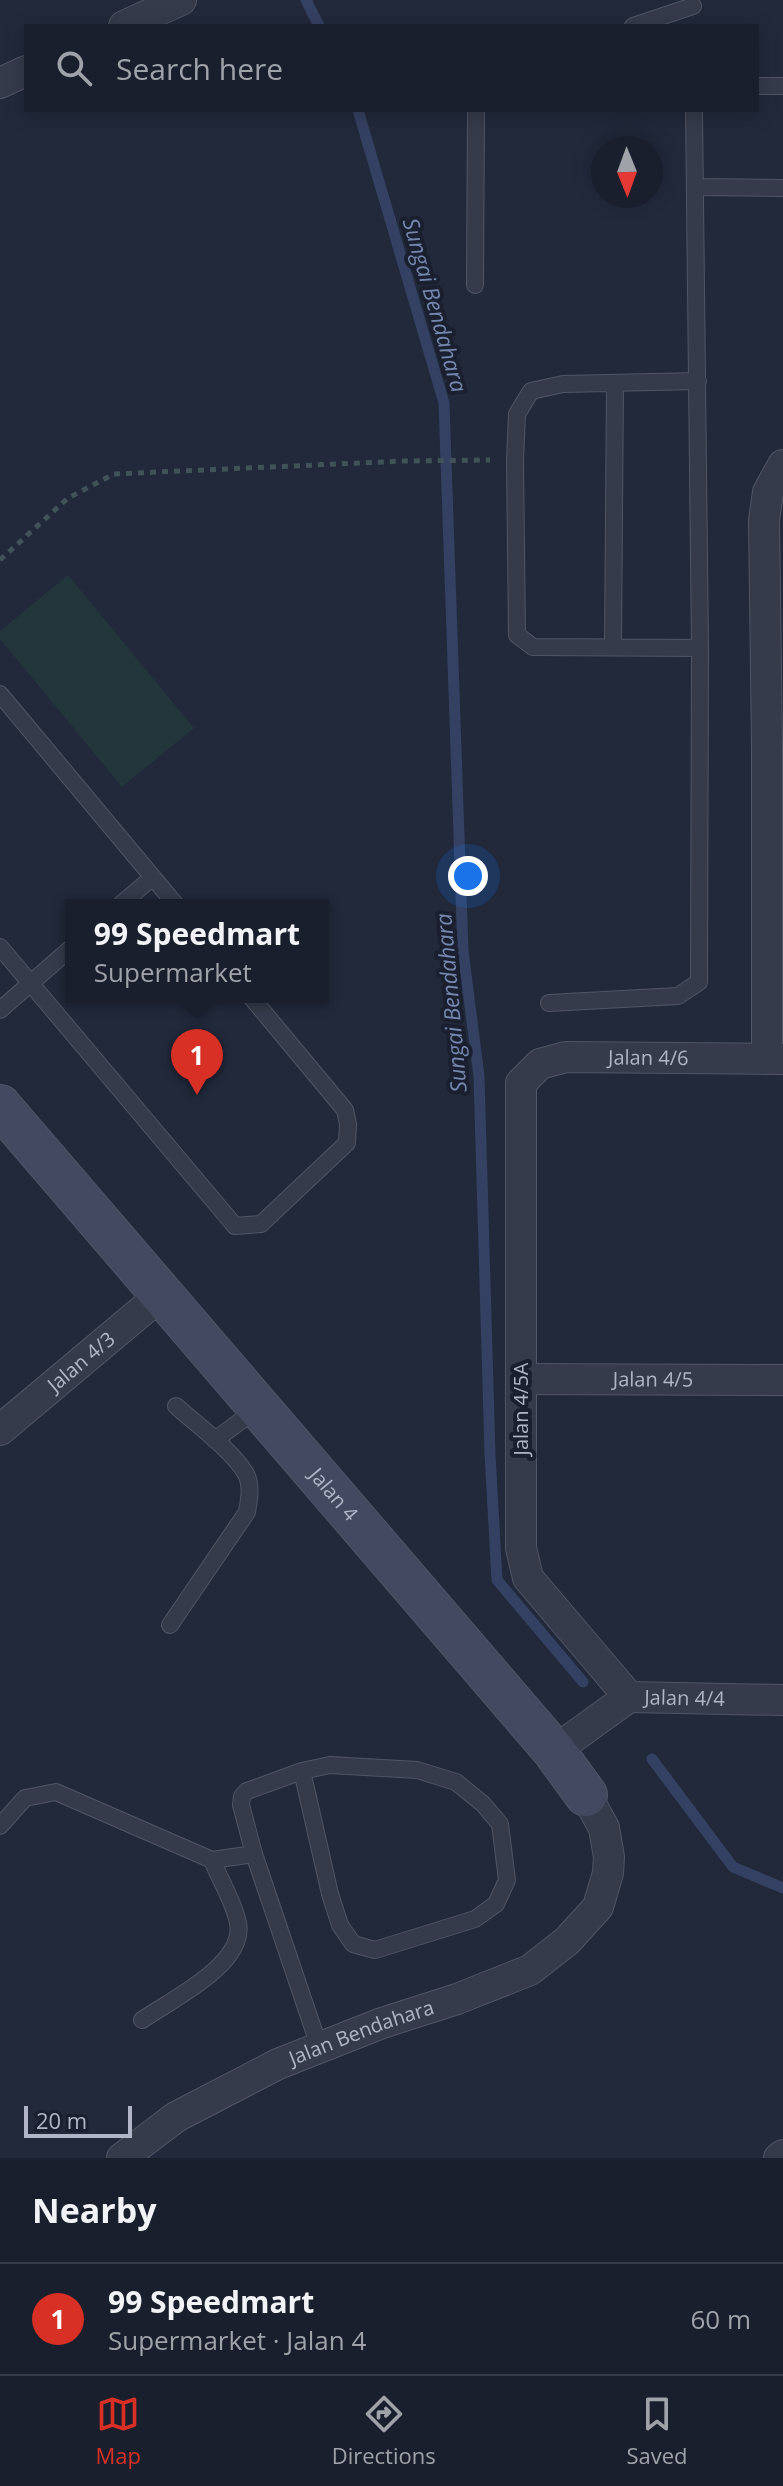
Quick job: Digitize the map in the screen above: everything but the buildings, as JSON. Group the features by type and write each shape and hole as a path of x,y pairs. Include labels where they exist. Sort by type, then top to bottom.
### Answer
{"street":[{"path":"128,24 181,0"},
{"path":"0,83 24,72"},
{"path":"775,1059 775,747 764,520 768,492 783,464"},
{"name":"Jalan 4/6","path":"521,1083 540,1064 566,1057 775,1059"},
{"name":"Jalan 4/5A","path":"521,1083 521,1548 528,1578 629,1697"},
{"name":"Jalan 4","path":"0,1106 554,1751 586,1795 604,1828 609,1857 608,1873 598,1907"},
{"name":"Jalan 4/3","path":"0,1430 162,1294"},
{"name":"Jalan 4/5","path":"521,1379 783,1380"},
{"name":"Jalan 4/4","path":"554,1751 629,1697 783,1700"},
{"name":"Jalan Bendahara","path":"122,2158 176,2117 235,2085 319,2046 457,1999 530,1970 567,1941 598,1907"}],"lane":[{"path":"638,24 694,3 693,24"},
{"path":"759,86 783,86"},
{"path":"475,285 476,112"},
{"path":"549,1003 678,996 699,982 700,648 694,112"},
{"path":"696,187 783,188"},
{"path":"698,381 563,384 531,391 517,414 515,461 517,635 533,647 700,648"},
{"path":"613,647 615,383"},
{"path":"0,694 171,899"},
{"path":"127,899 153,877"},
{"path":"0,947 235,1226 261,1224 347,1143 345,1110 256,1003"},
{"path":"0,1010 65,953"},
{"path":"170,1625 247,1512 250,1493 247,1475 215,1440 176,1406"},
{"path":"215,1440 258,1408"},
{"path":"302,1771 330,1894 340,1925 353,1944 375,1950 475,1919 496,1904 507,1880 500,1824 483,1804 456,1782 417,1770 330,1765 302,1771 247,1791 242,1796 241,1805 254,1854 319,2046"},
{"path":"0,1826 25,1798 56,1792 212,1860 254,1854"},
{"path":"142,2020 222,1966 237,1943 238,1924 212,1860"}],"path":[{"path":"0,560 68,498 114,474 492,460"}],"shaded area":[{"path":"68,575 194,728 122,787 0,639 0,631"}],"waterway":[{"name":"Sungai Bendahara","path":"306,0 318,24"},
{"name":"Sungai Bendahara","path":"359,112 444,403 463,951 479,1076 490,1454 497,1580 583,1682"},
{"name":"Sungai Bendahara","path":"652,1759 733,1867 783,1888"}],"place":[{"name":"99 Speedmart","path":"197,1095"}]}
